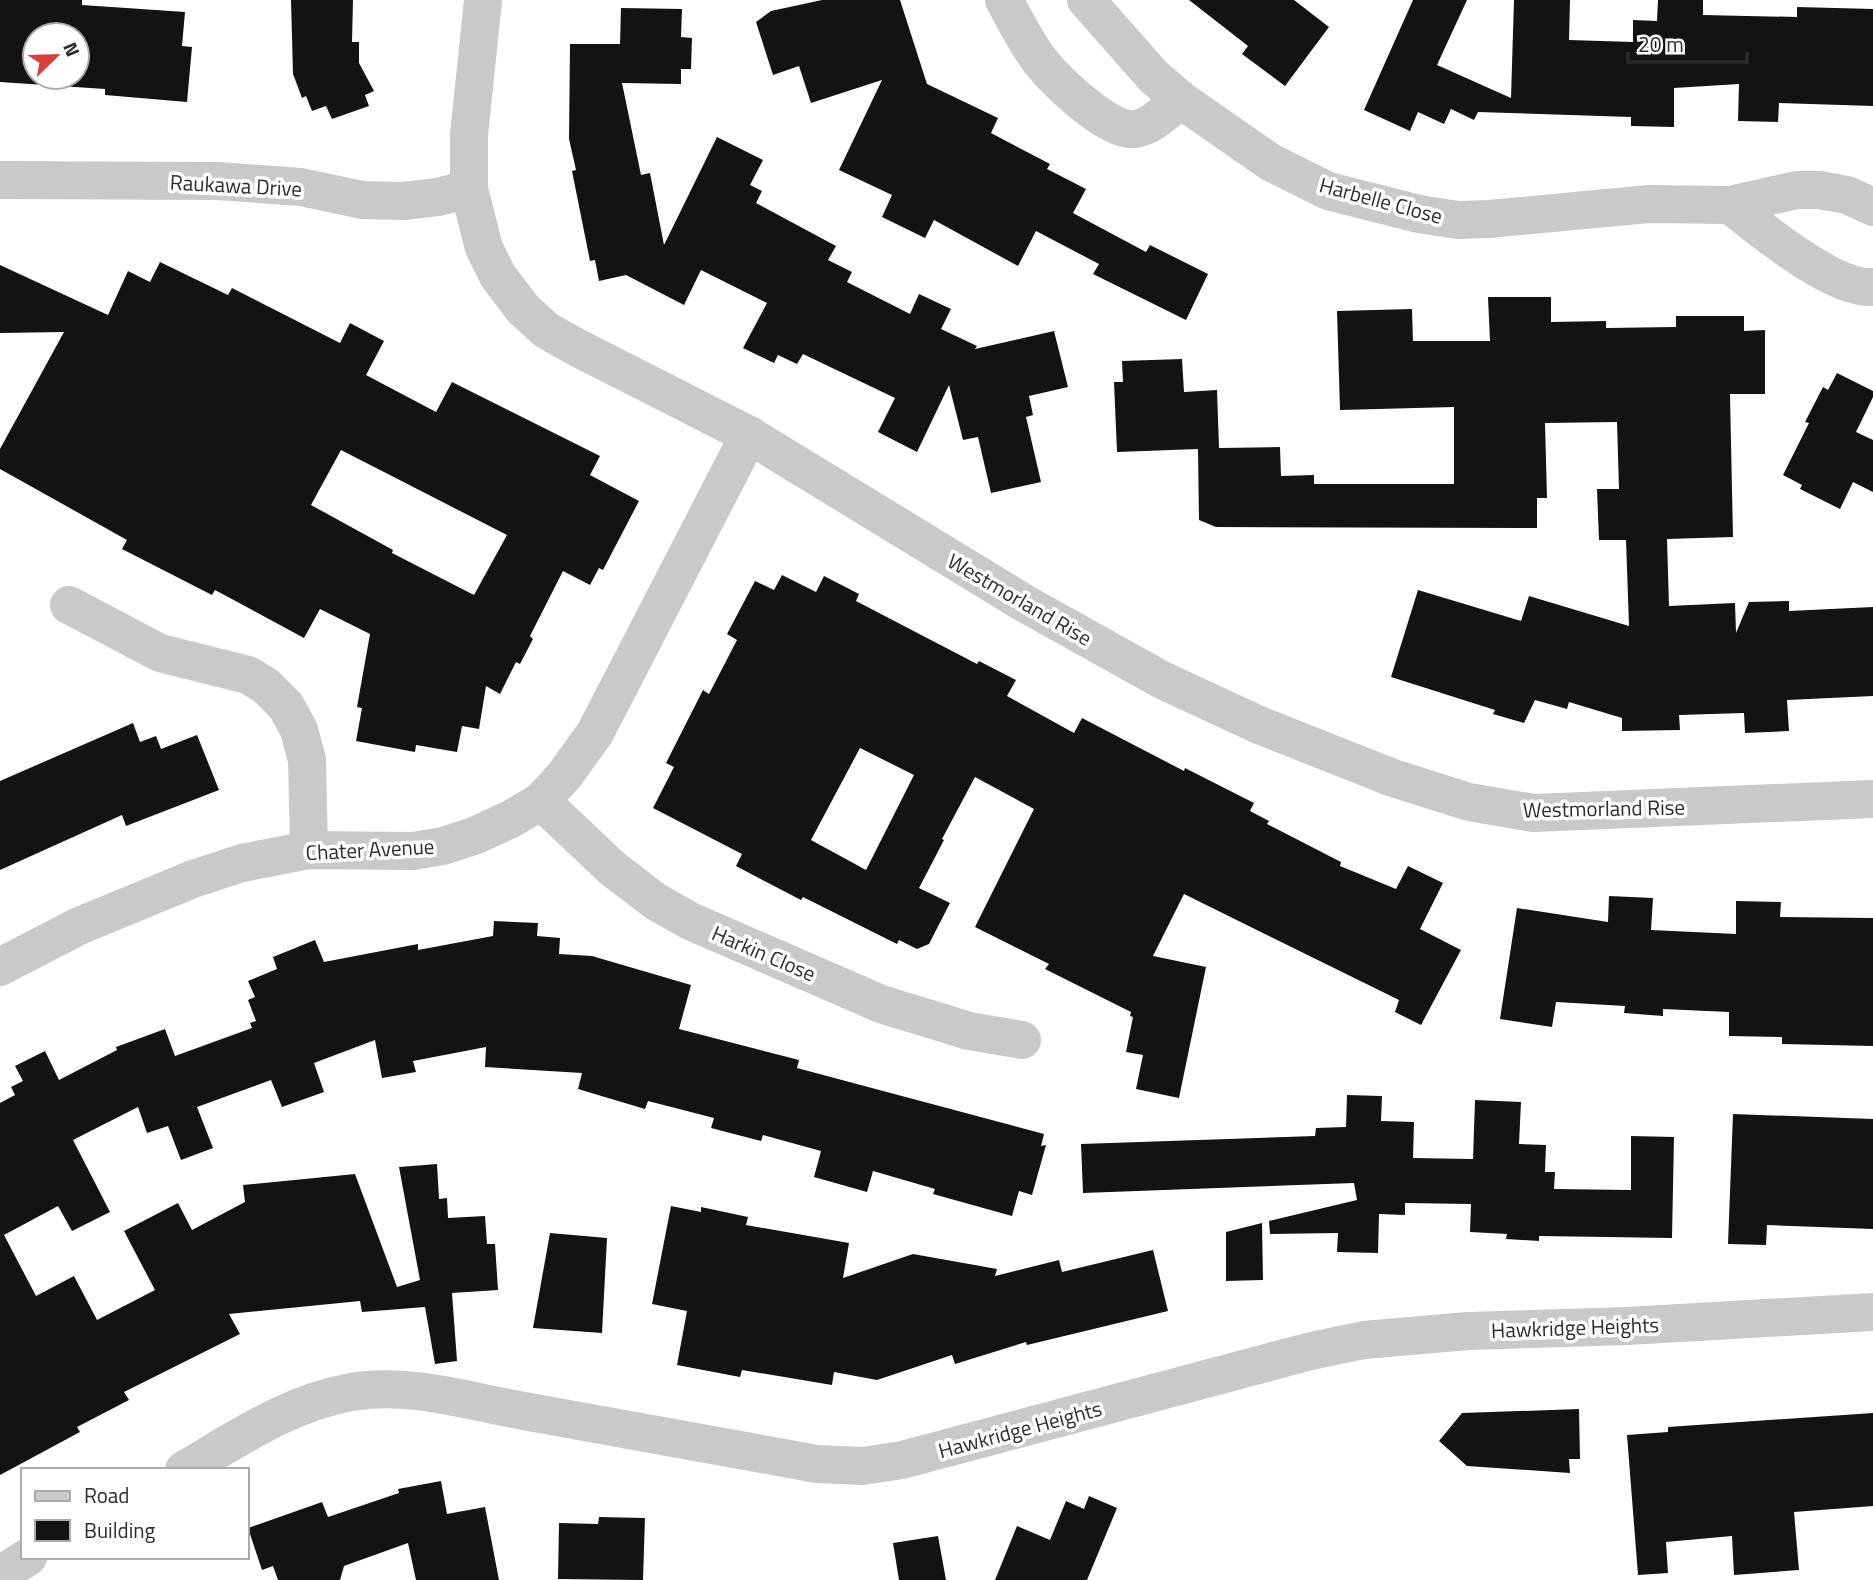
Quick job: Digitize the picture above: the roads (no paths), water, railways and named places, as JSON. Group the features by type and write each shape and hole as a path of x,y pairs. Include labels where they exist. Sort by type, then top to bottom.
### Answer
{"street":[{"name":"Westmorland Rise","path":"483,0 469,135 469,189 484,248 498,276 523,309 546,330 576,348 749,435 1024,603 1162,680 1259,724 1393,778 1469,802 1534,813 1873,799"},
{"path":"1004,0 1041,61 1073,94 1118,127 1134,130 1148,125 1181,100"},
{"name":"Harbelle Close","path":"1086,0 1154,77 1181,100 1270,162 1328,191 1419,214 1458,220 1649,204 1730,205 1797,190 1819,190 1847,195 1873,207"},
{"name":"Raukawa Drive","path":"0,180 217,181 301,187 362,200 438,197 469,189"},
{"path":"1730,205 1785,249 1821,270 1856,285 1873,287"},
{"name":"Chater Avenue","path":"0,967 79,926 193,879 242,863 309,850 413,851 443,846 474,836 541,801 564,776 595,733 749,435"},
{"path":"69,604 160,653 248,675 266,686 286,706 299,730 307,760 309,850"},
{"name":"Harkin Close","path":"541,801 612,868 655,901 690,921 881,1004 969,1031 1022,1040"},
{"name":"Hawkridge Heights","path":"187,1468 284,1411 350,1392 382,1388 464,1398 520,1411 817,1464 863,1465 902,1460 1311,1351 1364,1340 1468,1331 1627,1326 1873,1312"},
{"path":"0,1575 25,1559"}]}
